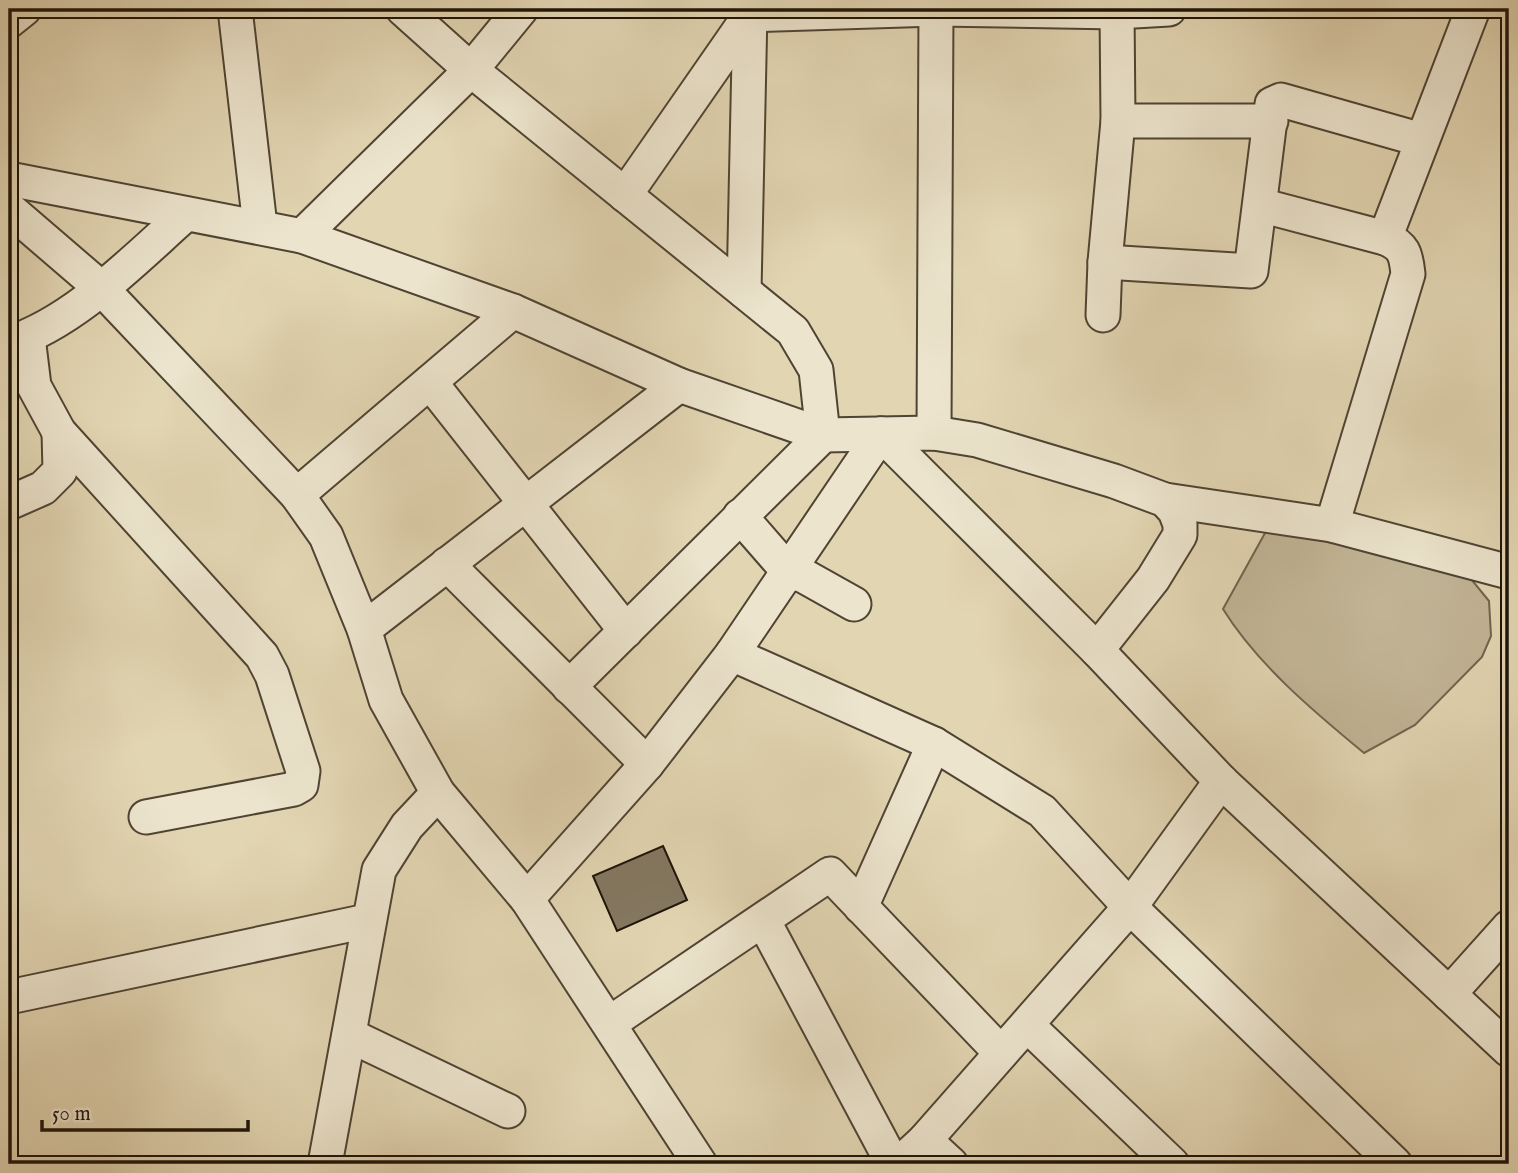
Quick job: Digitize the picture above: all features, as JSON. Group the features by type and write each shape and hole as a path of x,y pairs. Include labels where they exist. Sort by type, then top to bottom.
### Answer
{"street":[{"path":"9,21 24,9"},
{"path":"235,9 260,226"},
{"path":"403,9 471,70 793,331 816,370 823,435"},
{"path":"302,236 471,70 521,9"},
{"path":"934,433 936,9"},
{"path":"750,12 1169,9"},
{"path":"1385,238 1473,9"},
{"path":"1103,315 1118,121 1117,10"},
{"path":"625,195 750,12"},
{"path":"744,291 750,12"},
{"path":"1105,262 1251,271 1272,104 1282,100 1423,141"},
{"path":"1118,121 1271,121"},
{"path":"9,179 302,236 513,311 679,385 823,435 934,433 977,440 1114,481 1165,500 1332,525 1509,572"},
{"path":"1260,205 1385,238 1399,244 1406,256 1408,274 1332,525"},
{"path":"9,209 102,289 298,495 326,536 364,629 386,700 438,793 527,899 700,1164"},
{"path":"146,817 294,789 301,785 303,771 272,675 262,656 59,432 34,386 18,340 102,289 186,214"},
{"path":"298,495 513,311"},
{"path":"430,382 626,631"},
{"path":"364,629 679,385"},
{"path":"9,503 43,488 60,471 59,432"},
{"path":"527,899 647,764 732,653 881,434"},
{"path":"881,434 1097,650 1221,782 1509,1050"},
{"path":"569,687 823,435"},
{"path":"1097,650 1153,579 1180,534 1175,511 1165,500"},
{"path":"740,516 788,571 804,576 854,604"},
{"path":"447,564 647,764"},
{"path":"732,653 934,744 1042,811 1130,907 1395,1164"},
{"path":"861,907 934,744"},
{"path":"899,1164 925,1140 1130,907 1221,782"},
{"path":"325,1164 367,921 379,870 407,826 438,793"},
{"path":"610,1023 830,874 1002,1053"},
{"path":"763,920 893,1164"},
{"path":"9,996 367,921"},
{"path":"1449,993 1509,927"},
{"path":"1027,1025 1172,1164"},
{"path":"349,1035 508,1111"},
{"path":"925,1140 951,1164"}],"shaded area":[{"path":"1275,515 1463,569 1489,601 1491,636 1482,657 1415,725 1364,753 1269,668 1223,609"}],"building":[{"path":"663,846 687,900 617,931 593,876"}]}
